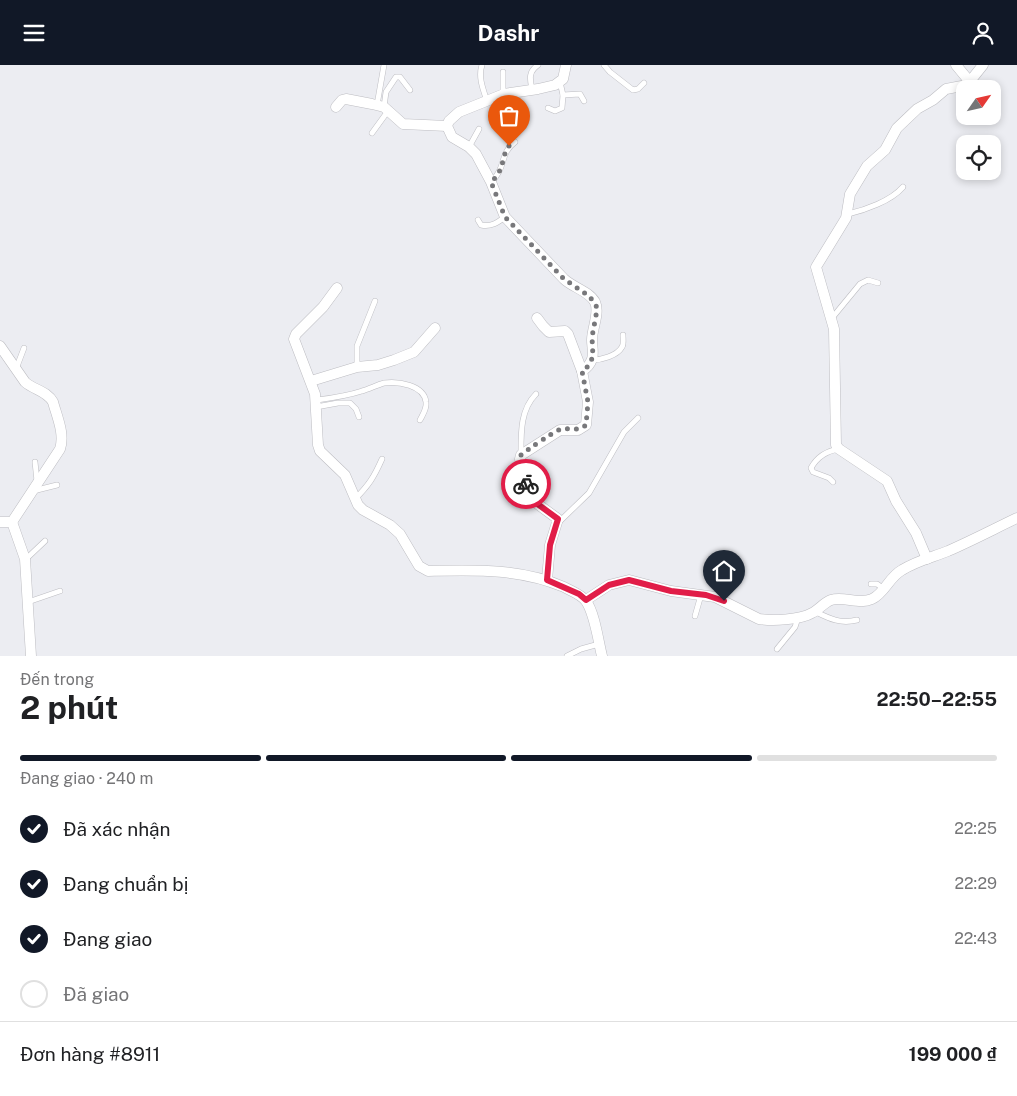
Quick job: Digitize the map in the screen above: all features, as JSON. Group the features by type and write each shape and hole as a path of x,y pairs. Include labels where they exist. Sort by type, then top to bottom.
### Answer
{"street":[{"path":"566,65 563,79 555,85 503,95 487,101 459,112 449,121 447,126 452,137 469,147 476,154 491,182 505,217 564,279 593,299 597,310 592,337 592,360 586,369 582,371"},
{"path":"956,65 965,80"},
{"path":"970,80 983,65"},
{"path":"927,559 916,533 896,501 887,481 839,449 835,440 835,339 832,319 816,267 848,214 850,194 867,166 886,150 897,128 917,109 933,100 946,89 956,86"},
{"path":"336,107 346,99 383,108 404,125 447,126"},
{"path":"337,288 324,307 296,334 294,339 310,381 316,404 317,437 320,451 344,475 354,499 363,510 396,529 418,566 423,569 428,571 490,570 547,580 579,594 586,600 590,608 602,656"},
{"path":"537,317 542,326 550,332 565,331 568,334 582,371 588,402 586,425 578,430 564,429 556,431 521,455 520,459 528,497 556,516 558,522 550,545 547,580"},
{"path":"310,381 357,367 378,365 414,352 435,328"},
{"path":"0,346 30,386 50,397 62,435 60,449 12,522"},
{"path":"586,600 609,585 629,580 671,591 715,597 759,619 766,620 809,615 830,600 865,601 872,599 879,595 898,572 951,550 1017,518"},
{"path":"0,523 12,522"},
{"path":"12,522 26,559 31,656"}],"lane":[{"path":"383,108 384,65"},
{"path":"482,65 480,70 481,82 487,101"},
{"path":"532,90 530,75 532,69 538,65"},
{"path":"604,65 633,90 638,89 644,83"},
{"path":"503,72 503,95"},
{"path":"372,133 383,108 386,92 396,77 400,77 410,89"},
{"path":"548,108 556,111 562,108 563,95 560,82"},
{"path":"563,95 580,94 584,101"},
{"path":"469,147 479,129"},
{"path":"491,182 498,176 505,152 515,142"},
{"path":"848,214 867,209 898,192 903,187"},
{"path":"478,220 481,225 487,226 495,224 505,217"},
{"path":"832,319 860,284 868,280 878,283"},
{"path":"357,367 357,347 375,301"},
{"path":"592,360 605,358 621,349 623,335"},
{"path":"16,369 24,348"},
{"path":"316,404 383,383 398,383 413,387 420,391 425,398 426,410 420,420"},
{"path":"521,455 522,426 526,410 536,394"},
{"path":"316,404 350,403 356,409 359,417"},
{"path":"558,522 589,493 624,432 638,418"},
{"path":"833,482 829,478 813,472 811,469 817,458 829,451 839,449"},
{"path":"354,499 368,487 382,459"},
{"path":"35,462 35,488 57,485"},
{"path":"524,474 536,465"},
{"path":"26,559 44,541"},
{"path":"871,584 877,584 884,589"},
{"path":"28,602 60,591"},
{"path":"695,616 702,595"},
{"path":"816,611 838,622 857,620"},
{"path":"777,649 795,627 798,617"},
{"path":"567,656 580,649 599,644"}],"way so far":[{"path":"509,146 505,152 498,176 491,182 502,212 568,283 593,299 597,310 592,337 593,357 586,369 582,371 588,397 588,421 583,428 578,430 560,429 556,431 521,455 520,459 526,484"}],"route":[{"path":"526,484 528,497 558,519 550,545 547,580 579,594 586,600 609,585 629,580 664,590 706,595 724,601"}]}
